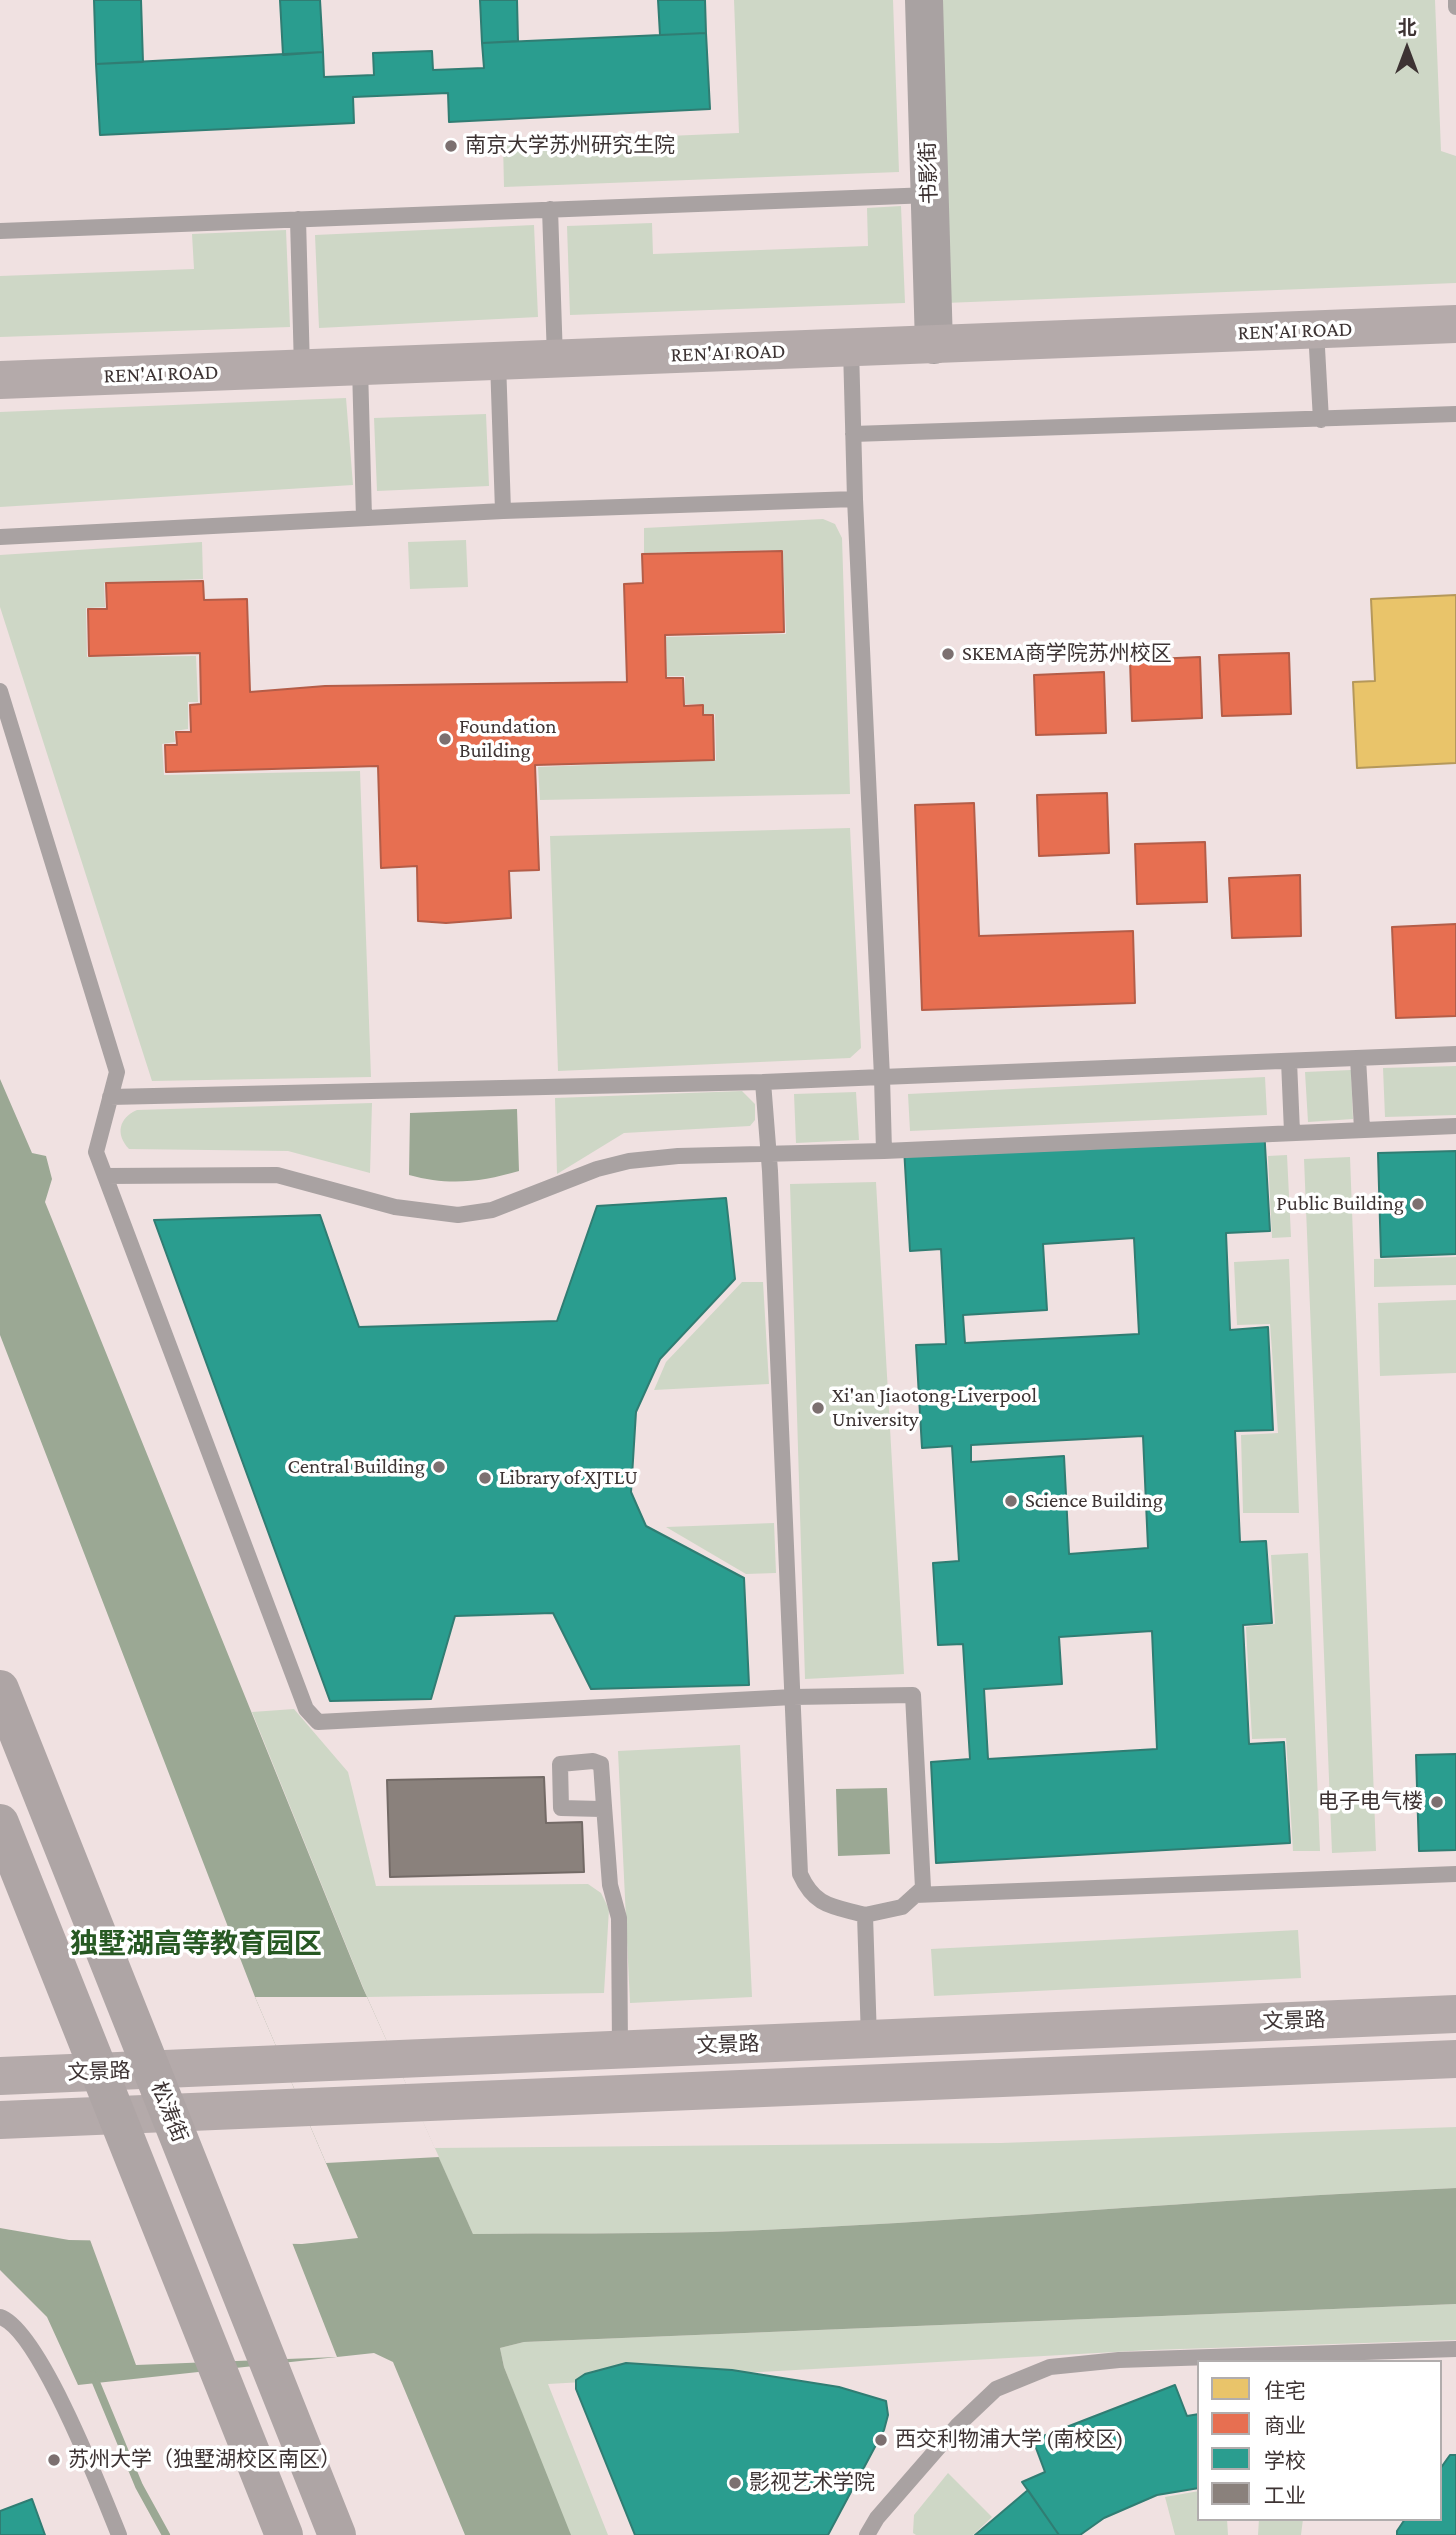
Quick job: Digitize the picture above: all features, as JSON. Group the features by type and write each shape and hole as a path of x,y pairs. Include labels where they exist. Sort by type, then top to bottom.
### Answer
{"main road":[{"name":"REN'AI ROAD","path":"0,380 1456,324"},
{"name":"松涛街","path":"0,1689 337,2535"},
{"path":"0,1823 284,2535"},
{"name":"文景路","path":"0,2076 1456,2014"},
{"name":"文景路","path":"0,2120 1456,2059"}],"street":[{"name":"书影街","path":"924,0 934,345"}],"lane":[{"path":"1456,0 1456,7"},
{"path":"0,231 930,195"},
{"path":"550,209 555,359"},
{"path":"298,219 302,369"},
{"path":"1316,330 1321,421"},
{"path":"851,348 855,499 884,1151"},
{"path":"498,361 503,511"},
{"path":"360,366 364,518"},
{"path":"853,434 1321,421 1456,414"},
{"path":"0,537 503,511 855,499"},
{"path":"0,691 117,1072 96,1152 306,1709 318,1722 793,1697 913,1695 923,1888 902,1907 865,1915 834,1907 810,1895 800,1874 793,1697 769,1154 763,1082"},
{"path":"110,1097 763,1082 1456,1054"},
{"path":"1358,1058 1362,1129"},
{"path":"1289,1061 1292,1132"},
{"path":"105,1176 277,1175 395,1207 458,1214 492,1210 597,1169 629,1161 678,1156 884,1151 1456,1126"},
{"path":"604,1806 610,1885 619,1918 620,2049"},
{"path":"915,1895 1456,1874"},
{"path":"865,1915 869,2039"},
{"path":"0,2317 7,2319 29,2344 82,2444 119,2535"},
{"path":"867,2535 877,2518 958,2425 996,2389 1050,2367 1119,2360 1456,2349"}],"shaded area":[{"path":"734,0 893,0 899,172 504,187 503,143 739,133"},
{"path":"937,0 1435,0 1441,151 1456,156 1456,283 945,303"},
{"path":"901,206 905,303 570,315 567,226 652,223 653,254 868,246 867,208"},
{"path":"534,225 538,317 319,328 315,235"},
{"path":"286,230 290,327 0,337 0,276 194,269 192,234"},
{"path":"346,398 353,485 0,507 0,412"},
{"path":"486,414 489,486 377,491 374,418"},
{"path":"823,519 835,524 842,538 850,794 540,800 538,767 716,760 715,714 704,714 704,704 685,704 685,676 667,676 666,637 786,634 783,550 644,553 644,528"},
{"path":"466,540 468,587 410,589 408,542"},
{"path":"202,542 203,579 104,583 105,607 86,608 87,657 196,656 198,702 188,702 188,729 174,731 175,742 162,744 164,775 360,771 371,1077 152,1081 0,607 0,555"},
{"path":"850,828 861,1048 850,1058 558,1071 550,836"},
{"path":"1456,1066 1456,1115 1385,1117 1383,1068"},
{"path":"1351,1070 1353,1119 1308,1122 1305,1072"},
{"path":"1265,1077 1267,1115 910,1131 908,1094"},
{"path":"0,1079 32,1153 46,1156 52,1179 45,1202 363,1988 473,2234 681,2233 804,2228 1456,2188 1456,2304 524,2342 500,2348 504,2367 571,2535 465,2535 393,2362 374,2353 78,2385 47,2317 0,2270 0,2228 69,2240 302,2244 358,2238 255,1997 0,1335"},
{"path":"742,1091 755,1104 755,1120 750,1126 624,1133 557,1174 555,1098"},
{"path":"856,1092 859,1140 796,1143 794,1094"},
{"path":"372,1103 370,1173 288,1151 129,1149 121,1132 126,1117 137,1110"},
{"path":"517,1109 519,1171 465,1181 438,1181 409,1175 410,1113"},
{"path":"1287,1155 1291,1237 1272,1238 1268,1156"},
{"path":"1350,1157 1376,1851 1332,1853 1304,1159"},
{"path":"876,1182 904,1674 805,1679 790,1184"},
{"path":"1456,1257 1456,1285 1374,1287 1374,1259"},
{"path":"1289,1259 1299,1513 1243,1513 1241,1435 1278,1433 1270,1324 1237,1325 1234,1262"},
{"path":"742,1282 763,1282 769,1384 654,1390 666,1362"},
{"path":"1456,1300 1456,1373 1380,1376 1378,1303"},
{"path":"774,1523 776,1573 746,1574 666,1527"},
{"path":"1308,1553 1320,1851 1293,1851 1286,1738 1252,1739 1246,1627 1275,1624 1271,1555"},
{"path":"294,1709 348,1772 376,1886 588,1884 601,1893 609,1909 604,1993 367,1997 252,1712"},
{"path":"740,1745 752,1997 630,2003 618,1751"},
{"path":"887,1788 890,1854 838,1856 836,1789"},
{"path":"1298,1930 1301,1978 934,1996 931,1949"},
{"path":"1456,2127 1456,2188 897,2223 681,2233 473,2234 434,2148 1001,2143"},
{"path":"1456,2304 1456,2340 1150,2350 548,2384 608,2535 569,2535 504,2367 500,2348 524,2342"},
{"path":"948,2473 992,2517 973,2535 916,2535 913,2533 914,2515"},
{"path":"1197,2491 1197,2521 1227,2521 1228,2535 1175,2535 1165,2497"},
{"path":"1259,2521 1303,2521 1301,2535 1258,2535"}],"pier":[{"path":"255,1997 367,1997 439,2157 326,2163"},
{"path":"89,2237 291,2240 337,2357 136,2365"}],"building: 住宅":[{"path":"1456,595 1456,763 1357,768 1353,682 1375,681 1371,599"}],"building: 商业":[{"name":"Foundation Building","path":"782,551 784,632 665,635 666,678 683,678 684,706 703,705 703,715 713,715 714,760 535,765 539,870 509,871 511,918 446,923 418,921 417,866 381,868 378,766 166,772 165,745 177,745 176,732 191,732 190,705 201,704 200,653 89,656 88,609 107,609 106,583 203,581 204,600 247,599 250,692 325,686 627,682 624,584 643,583 642,554"},
{"path":"1289,653 1291,714 1222,716 1219,655"},
{"path":"1200,657 1202,718 1132,721 1130,660"},
{"path":"1104,672 1106,733 1036,735 1034,675"},
{"path":"1107,793 1109,853 1039,856 1037,795"},
{"path":"974,803 979,936 1133,931 1135,1003 922,1010 915,805"},
{"path":"1205,842 1207,902 1137,904 1135,844"},
{"path":"1300,875 1301,936 1232,938 1229,878"},
{"path":"1456,924 1456,1016 1396,1018 1392,927"}],"building: 学校":[{"path":"94,0 141,0 143,62 96,64"},
{"path":"280,0 320,0 323,52 283,55"},
{"path":"480,0 517,0 518,41 482,43"},
{"path":"658,0 705,0 706,33 660,35"},
{"path":"706,33 710,109 449,122 448,93 353,97 354,123 100,135 96,64 323,52 324,77 374,75 373,53 432,51 433,70 484,68 482,43"},
{"name":"Science Building","path":"1264,1128 1270,1231 1226,1233 1230,1330 1268,1327 1273,1430 1235,1431 1240,1542 1266,1541 1272,1623 1243,1625 1249,1744 1284,1742 1290,1843 936,1863 931,1762 970,1759 963,1644 938,1645 933,1563 959,1561 952,1446 922,1448 916,1345 946,1344 941,1249 910,1251 904,1148","holes":["1134,1238 1139,1334 965,1343 963,1315 1047,1310 1043,1244","1143,1436 1148,1548 1069,1554 1064,1456 971,1462 971,1445","1152,1631 1157,1749 988,1759 984,1689 1062,1684 1059,1637"]},
{"name":"Public Building","path":"1456,1151 1456,1254 1381,1257 1378,1153"},
{"name":"Central Building","path":"726,1198 735,1279 660,1359 636,1412 631,1492 646,1526 744,1578 749,1685 591,1689 553,1613 455,1616 431,1699 330,1701 154,1220 320,1215 359,1327 557,1321 597,1206"},
{"name":"电子电气楼","path":"1456,1754 1456,1850 1419,1851 1416,1755"},
{"name":"影视艺术学院","path":"626,2363 732,2370 839,2387 886,2401 888,2415 884,2430 828,2535 635,2535 576,2389 576,2380 585,2374"},
{"path":"1175,2385 1187,2416 1197,2414 1197,2488 1157,2495 1104,2518 1080,2535 1059,2535 1022,2482 1045,2472 1033,2440"},
{"path":"1450,2455 1456,2455 1456,2535 1397,2535 1404,2521 1442,2521 1442,2466"},
{"path":"1028,2490 1059,2535 975,2535"},
{"path":"32,2499 45,2535 0,2535 0,2511"}],"building: 工业":[{"path":"544,1777 546,1823 582,1822 584,1872 390,1877 387,1780"}],"waterway":[{"path":"93,2375 139,2486 166,2535"}],"place":[{"name":"南京大学苏州研究生院","path":"451,146"},
{"name":"SKEMA商学院苏州校区","path":"948,654"},
{"name":"Foundation Building","path":"445,739"},
{"name":"Public Building","path":"1418,1204"},
{"name":"Xi'an Jiaotong-Liverpool University","path":"818,1408"},
{"name":"Central Building","path":"439,1467"},
{"name":"Library of XJTLU","path":"485,1478"},
{"name":"Science Building","path":"1011,1501"},
{"name":"电子电气楼","path":"1437,1802"},
{"name":"西交利物浦大学 (南校区)","path":"881,2440"},
{"name":"苏州大学（独墅湖校区南区）","path":"54,2460"},
{"name":"影视艺术学院","path":"735,2483"}],"district":[{"name":"独墅湖高等教育园区","path":"196,1944"}]}
